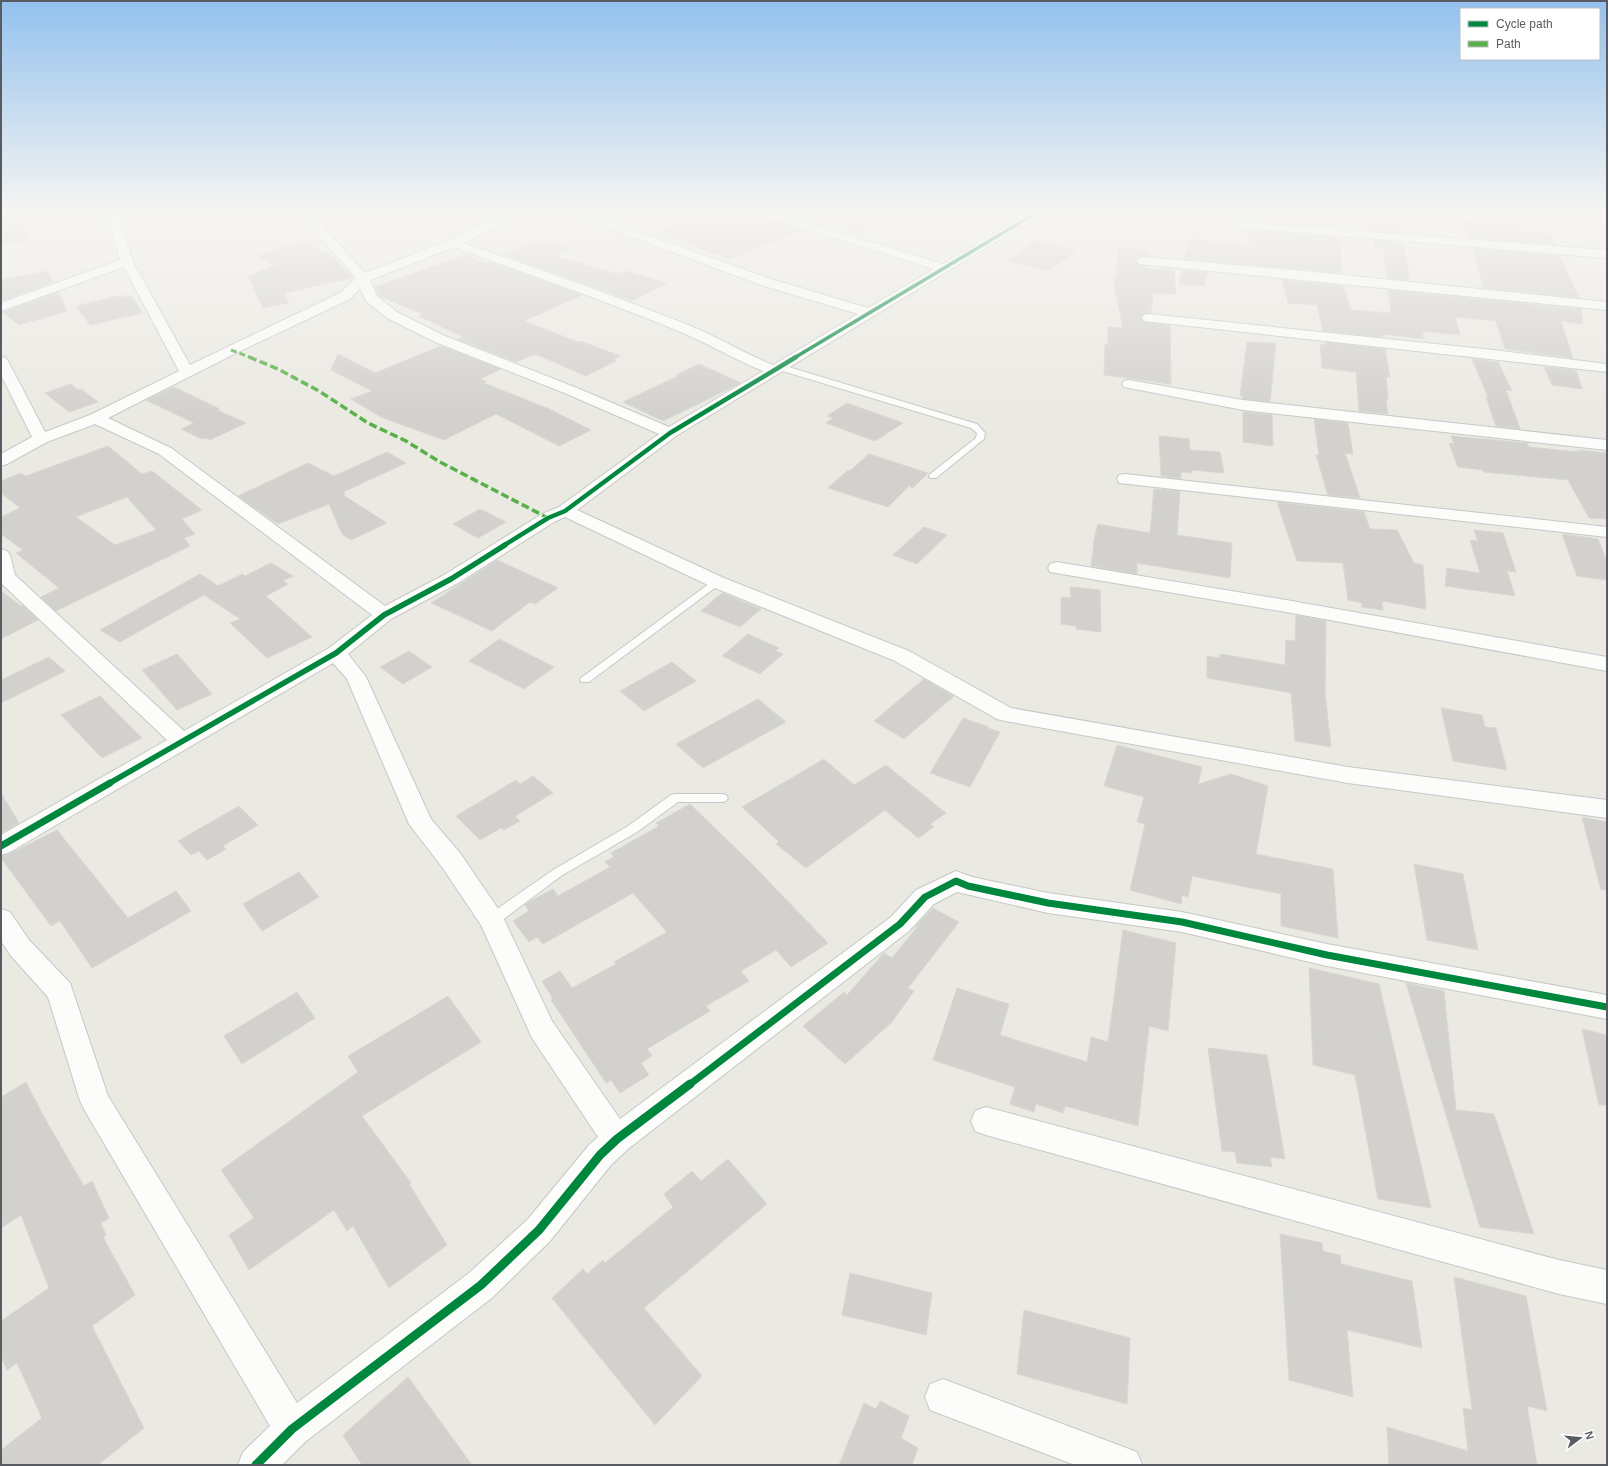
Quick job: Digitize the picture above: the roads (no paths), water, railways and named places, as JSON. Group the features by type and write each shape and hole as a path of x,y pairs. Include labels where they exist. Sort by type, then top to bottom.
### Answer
{"street":[{"path":"1,306 80,278"},
{"path":"136,278 187,372"},
{"path":"1,461 42,439 96,418 231,350 345,296 363,278"},
{"path":"363,278 371,298 392,315 426,332 670,433"},
{"path":"552,278 681,327 744,358 777,368"},
{"path":"756,278 869,313"},
{"path":"1,846 336,653 384,615 451,578 548,518 565,511 670,433 927,278"},
{"path":"1337,278 1607,306"},
{"path":"1149,318 1282,334 1525,357 1607,368"},
{"path":"1,361 42,439"},
{"path":"1129,384 1243,406 1607,445"},
{"path":"96,418 165,451 384,615"},
{"path":"1125,479 1607,532"},
{"path":"565,511 717,582 902,656 1005,714 1348,775 1607,809"},
{"path":"1,555 6,577 182,742"},
{"path":"1057,568 1286,606 1607,664"},
{"path":"336,653 356,677 422,824 451,860 492,920 542,1029 617,1139"},
{"path":"256,1465 292,1429 481,1285 539,1230 600,1155 617,1139 748,1041 900,924 925,897 956,881 968,886 1048,903 1182,922 1327,955 1607,1007"},
{"path":"1,919 20,948 60,991 95,1101 292,1429"},
{"path":"986,1121 1559,1277 1607,1287"},
{"path":"943,1397 1124,1465"}],"lane":[{"path":"777,368 974,426 979,429 981,433 980,439 933,476"},
{"path":"585,680 717,582"},
{"path":"492,920 557,874 664,808 675,798 722,798"}]}
